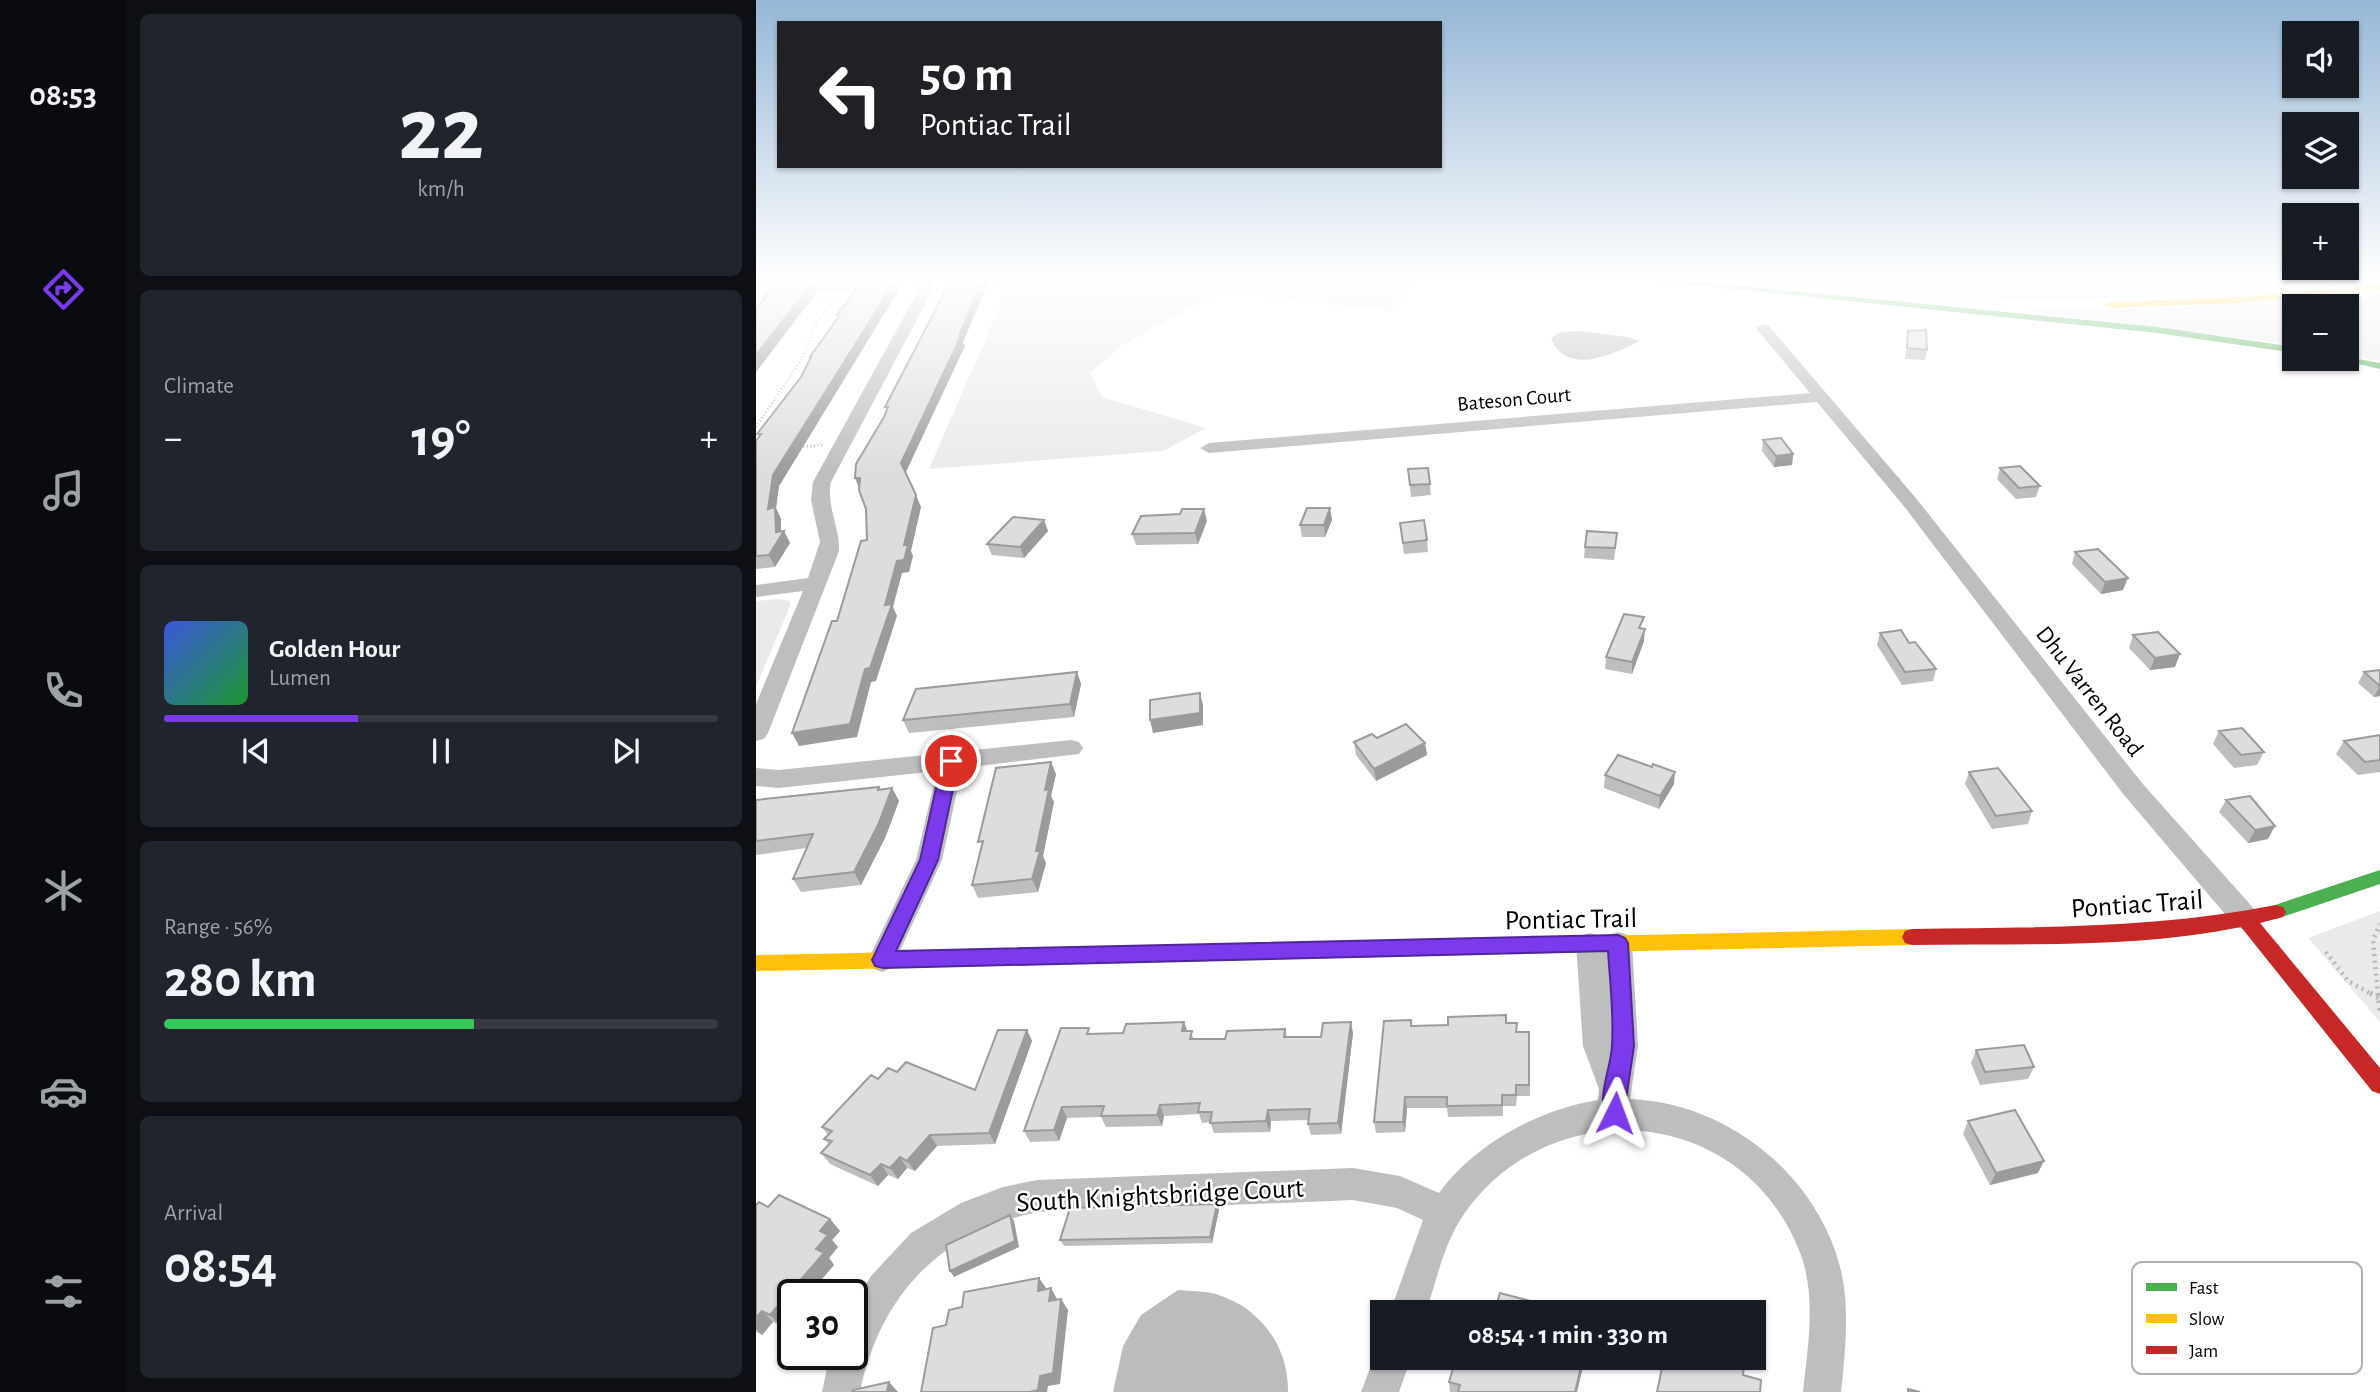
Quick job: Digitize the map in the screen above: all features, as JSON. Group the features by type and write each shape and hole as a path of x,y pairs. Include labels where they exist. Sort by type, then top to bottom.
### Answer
{"main road":[{"path":"2246,343 2282,348"},
{"path":"2359,362 2380,366"},
{"name":"Pontiac Trail","path":"756,963 2062,935 2194,927 2246,919 2280,911 2380,877"},
{"name":"Dhu Varren Road","path":"2246,919 2380,1084"}],"street":[{"path":"756,733 761,710 816,583 831,536 820,504 822,482 897,343"},
{"name":"Dhu Varren Road","path":"1776,343 1862,450 1909,501 2133,789 2246,919"},
{"name":"Bateson Court","path":"1209,449 1822,397"},
{"path":"756,591 816,583"},
{"path":"756,777 779,779 1071,748"},
{"path":"883,960 929,860 951,761"},
{"path":"1604,944 1598,1046 1615,1102"},
{"path":"1412,1300 1445,1213 1479,1172 1507,1150 1615,1102 1703,1130 1734,1147 1786,1194 1815,1246 1825,1278 1830,1316 1822,1392"},
{"name":"South Knightsbridge Court","path":"868,1311 916,1249 946,1228 1009,1201 1037,1196 1353,1184 1400,1192 1445,1213"},
{"path":"841,1392 846,1370"},
{"path":"1380,1392 1388,1370"}],"path":[{"path":"756,427 802,359 809,343"},
{"path":"790,448 822,445"},
{"path":"2380,924 2373,940 2380,1012"},
{"path":"2326,952 2348,981 2378,998"}],"shaded area":[{"path":"984,343 1126,343 1090,373 1102,397 1206,428 1163,451 929,469"},
{"path":"1554,343 1635,343 1591,359 1568,357"},
{"path":"2359,343 2380,343 2380,361 2359,357"},
{"path":"756,601 790,601 790,606 756,687"},
{"path":"2380,911 2380,1022 2308,938"},
{"path":"1178,1290 1216,1294 1232,1300 1259,1319 1278,1345 1284,1360 1288,1392 1113,1392 1123,1346 1141,1315"}],"building":[{"path":"756,343 765,343 756,355"},
{"path":"820,343 856,343 773,475 768,509 775,507 776,532 784,531 769,555 756,556 756,441 761,434 757,434 801,377 811,357 809,358"},
{"path":"918,343 958,343 901,463 916,495 904,545 908,545 904,560 897,561 885,605 892,604 870,668 865,669 850,724 792,733 832,621 837,621 861,541 867,540 866,509 859,490 860,478 855,478 856,464 884,417 888,407 885,407"},
{"path":"1907,343 1927,343 1927,350 1907,348"},
{"path":"1781,438 1793,454 1776,456 1763,440"},
{"path":"2020,466 2040,486 2019,488 2000,468"},
{"path":"1428,468 1430,484 1410,485 1408,469"},
{"path":"1307,508 1330,508 1324,525 1300,525"},
{"path":"1182,509 1204,509 1195,533 1132,534 1141,516 1180,514"},
{"path":"1013,517 1044,520 1020,547 987,544"},
{"path":"1424,520 1427,540 1403,543 1400,523"},
{"path":"1587,531 1617,533 1615,548 1585,547"},
{"path":"2098,549 2128,578 2105,582 2075,552"},
{"path":"1624,614 1644,617 1639,628 1645,629 1632,662 1606,657"},
{"path":"1901,630 1909,643 1915,642 1936,669 1905,672 1880,633"},
{"path":"2158,632 2180,654 2155,658 2133,635"},
{"path":"2380,670 2380,686 2364,672"},
{"path":"1077,672 1070,704 903,720 916,689"},
{"path":"1200,693 1200,713 1150,720 1150,700"},
{"path":"1406,724 1425,743 1374,769 1354,742 1372,734 1377,738"},
{"path":"2242,728 2264,752 2241,755 2219,731"},
{"path":"2380,735 2380,760 2365,762 2344,741"},
{"path":"1618,755 1675,772 1660,796 1605,775"},
{"path":"1051,762 1045,790 1049,789 1036,851 1040,851 1032,879 972,885 983,841 978,842 996,768"},
{"path":"1998,768 2032,811 1996,816 1969,772"},
{"path":"879,787 878,790 892,788 878,825 854,872 793,879 813,834 756,841 756,800"},
{"path":"2250,796 2275,826 2255,830 2226,800"},
{"path":"1506,1015 1506,1023 1517,1023 1516,1032 1529,1032 1529,1085 1516,1085 1516,1095 1502,1095 1502,1105 1447,1106 1447,1097 1405,1097 1403,1122 1374,1122 1384,1021 1411,1020 1411,1026 1448,1025 1448,1017"},
{"path":"1184,1022 1182,1031 1192,1031 1190,1039 1225,1039 1227,1031 1285,1029 1284,1037 1321,1037 1323,1023 1351,1022 1338,1123 1308,1124 1310,1109 1268,1110 1266,1121 1210,1123 1212,1112 1198,1112 1200,1103 1160,1105 1157,1115 1101,1116 1104,1106 1062,1107 1054,1130 1024,1131 1061,1028 1089,1028 1087,1034 1123,1033 1126,1024"},
{"path":"998,1030 1027,1030 989,1133 930,1135 907,1161 900,1157 890,1168 881,1164 870,1175 821,1153 832,1141 824,1139 832,1131 822,1127 871,1075 878,1079 888,1068 897,1072 906,1062 975,1090"},
{"path":"2024,1045 2034,1067 1985,1072 1976,1050"},
{"path":"2015,1110 2044,1161 1996,1173 1968,1121"},
{"path":"779,1195 830,1219 820,1231 828,1235 816,1249 824,1253 801,1279 777,1279 777,1307 770,1315 762,1311 756,1318 756,1205 759,1202 768,1207"},
{"path":"1217,1204 1210,1237 1060,1240 1070,1208"},
{"path":"1010,1215 1015,1241 950,1271 946,1245"},
{"path":"1039,1278 1038,1291 1051,1288 1049,1301 1061,1299 1053,1373 1040,1376 1038,1390 921,1392 933,1328 946,1325 949,1310 962,1307 964,1292"},
{"path":"1500,1293 1526,1300 1498,1300"},
{"path":"1452,1370 1580,1370 1575,1392 1458,1392 1460,1385 1449,1382"},
{"path":"1662,1370 1744,1370 1743,1375 1761,1380 1760,1392 1657,1392"},
{"path":"889,1382 887,1392 852,1392 853,1390"}],"traffic: fast":[{"path":"2246,343 2282,348"},
{"path":"2359,362 2380,366"},
{"path":"2276,912 2380,877"},
{"path":"998,958 1595,944"}],"traffic: slow":[{"path":"1595,944 1912,937"},
{"path":"756,963 998,958"}],"traffic: jam":[{"path":"1912,937 2141,931 2231,921 2276,912"},
{"path":"2246,919 2380,1084"}],"route":[{"path":"951,761 929,860 883,960 1618,943 1623,1046 1614,1091 1615,1113"}]}
